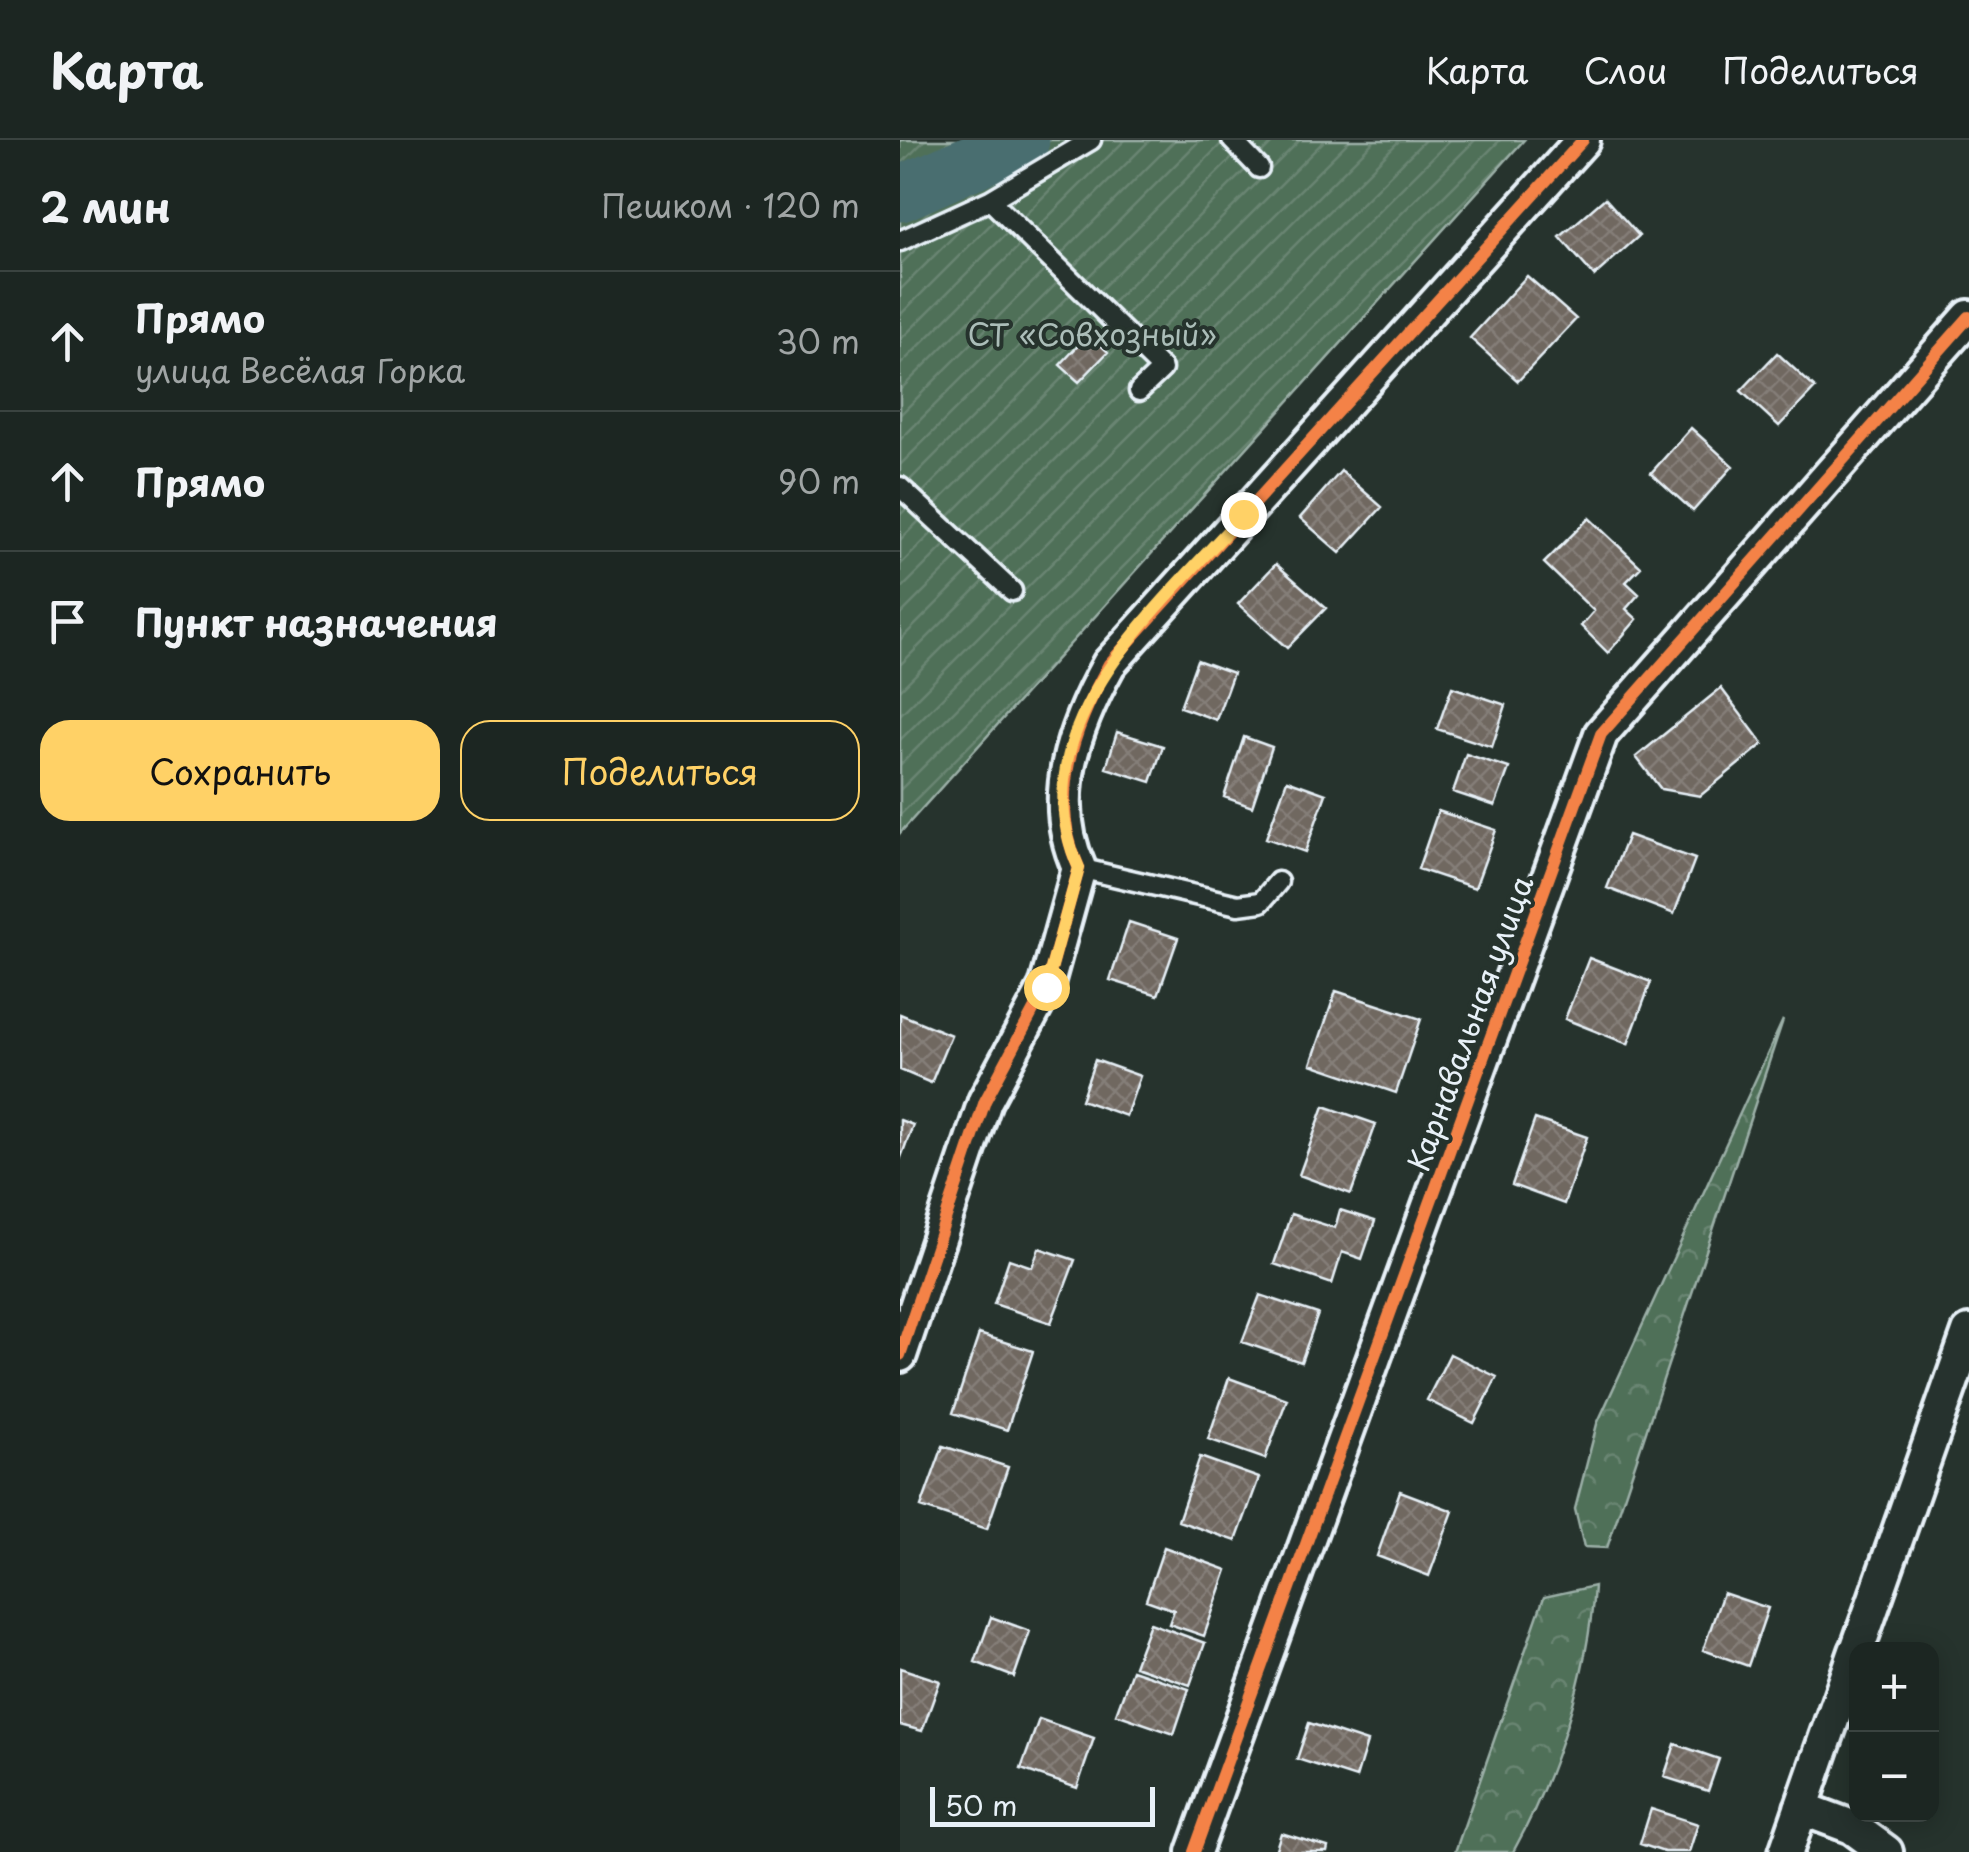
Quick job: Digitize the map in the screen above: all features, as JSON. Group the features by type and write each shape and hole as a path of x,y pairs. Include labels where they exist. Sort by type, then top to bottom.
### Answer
{"street":[{"path":"900,1355 985,1100 1046,987 1079,868 1066,840 1070,749 1084,711 1109,664 1583,140"},
{"name":"Карнавальная улица","path":"1194,1852 1601,734 1969,317"},
{"path":"1860,1642 1969,1332"},
{"path":"1786,1852 1849,1673"},
{"path":"1801,1808 1852,1827 1886,1852"}],"lane":[{"path":"900,242 990,200 1091,140"},
{"path":"1232,140 1259,168"},
{"path":"990,200 1162,370 1138,391"},
{"path":"900,487 1012,591"},
{"path":"1079,868 1238,905 1261,902 1278,882"}],"green space":[{"name":"СТ «Совхозный»","path":"900,140 1524,140 900,833"},
{"path":"1783,1020 1607,1548 1584,1547 1575,1509 1597,1424"},
{"path":"1594,1586 1585,1653 1567,1723 1543,1790 1513,1852 1455,1852 1544,1597"}],"building":[{"path":"1605,198 1639,236 1594,276 1560,237"},
{"path":"1527,276 1576,319 1518,381 1470,338"},
{"path":"1089,334 1108,352 1079,382 1060,365"},
{"path":"1777,353 1815,388 1779,426 1741,391"},
{"path":"1691,428 1733,466 1693,511 1651,473"},
{"path":"1341,471 1382,507 1340,553 1300,518"},
{"path":"1589,518 1641,567 1626,582 1639,594 1626,609 1637,619 1608,653 1581,626 1594,611 1544,563"},
{"path":"1276,564 1326,608 1287,648 1238,604"},
{"path":"1197,660 1233,673 1216,720 1180,707"},
{"path":"1452,687 1506,705 1492,747 1437,729"},
{"path":"1721,688 1763,744 1700,796 1661,789 1636,757"},
{"path":"1117,732 1163,746 1151,782 1106,768"},
{"path":"1244,737 1272,747 1252,807 1224,797"},
{"path":"1466,754 1509,768 1495,806 1453,792"},
{"path":"1287,780 1326,794 1305,852 1266,838"},
{"path":"1438,811 1496,830 1475,888 1418,869"},
{"path":"1628,835 1695,859 1674,914 1607,888"},
{"path":"1129,922 1178,938 1158,995 1110,980"},
{"path":"1589,958 1651,982 1628,1044 1565,1019"},
{"path":"1336,991 1421,1019 1396,1093 1311,1064"},
{"path":"900,1014 951,1035 931,1083 900,1070"},
{"path":"1095,1060 1140,1076 1126,1116 1081,1100"},
{"path":"1324,1106 1376,1124 1351,1194 1299,1175"},
{"path":"1535,1119 1587,1137 1564,1204 1512,1185"},
{"path":"900,1120 913,1125 900,1160"},
{"path":"1340,1210 1375,1221 1362,1259 1342,1252 1332,1284 1274,1264 1291,1214 1335,1228"},
{"path":"1039,1248 1075,1260 1051,1323 994,1304 1009,1259 1032,1267"},
{"path":"1260,1295 1318,1314 1301,1362 1242,1342"},
{"path":"979,1334 1033,1351 1007,1430 953,1413"},
{"path":"1450,1354 1497,1377 1474,1423 1427,1400"},
{"path":"1229,1378 1287,1399 1265,1459 1208,1439"},
{"path":"943,1446 1008,1467 987,1529 921,1507"},
{"path":"1200,1457 1259,1478 1236,1541 1178,1521"},
{"path":"1400,1491 1453,1511 1429,1576 1377,1556"},
{"path":"1164,1547 1227,1570 1204,1636 1169,1624 1174,1610 1146,1600"},
{"path":"1723,1593 1768,1608 1748,1666 1703,1650"},
{"path":"991,1617 1030,1631 1014,1677 975,1662"},
{"path":"1150,1623 1205,1643 1190,1685 1134,1666"},
{"path":"900,1668 940,1681 922,1731 900,1725"},
{"path":"1132,1670 1189,1689 1174,1734 1116,1714"},
{"path":"1039,1719 1094,1738 1077,1788 1021,1769"},
{"path":"1309,1723 1367,1742 1356,1778 1297,1759"},
{"path":"1675,1744 1719,1759 1708,1791 1664,1777"},
{"path":"1651,1809 1698,1824 1689,1852 1664,1852 1640,1844"},
{"path":"1281,1833 1328,1847 1327,1852 1275,1852"}],"waterway":[{"path":"900,194 1022,140"}],"cycle path":[{"path":"900,1355 985,1101 1046,987 1079,868 1065,815 1069,763 1085,713 1109,664 1583,140"},
{"path":"1194,1852 1601,734 1969,317"}],"route":[{"path":"1046,987 1079,868 1066,840 1065,800 1070,749 1084,711 1109,664 1243,514"}]}
